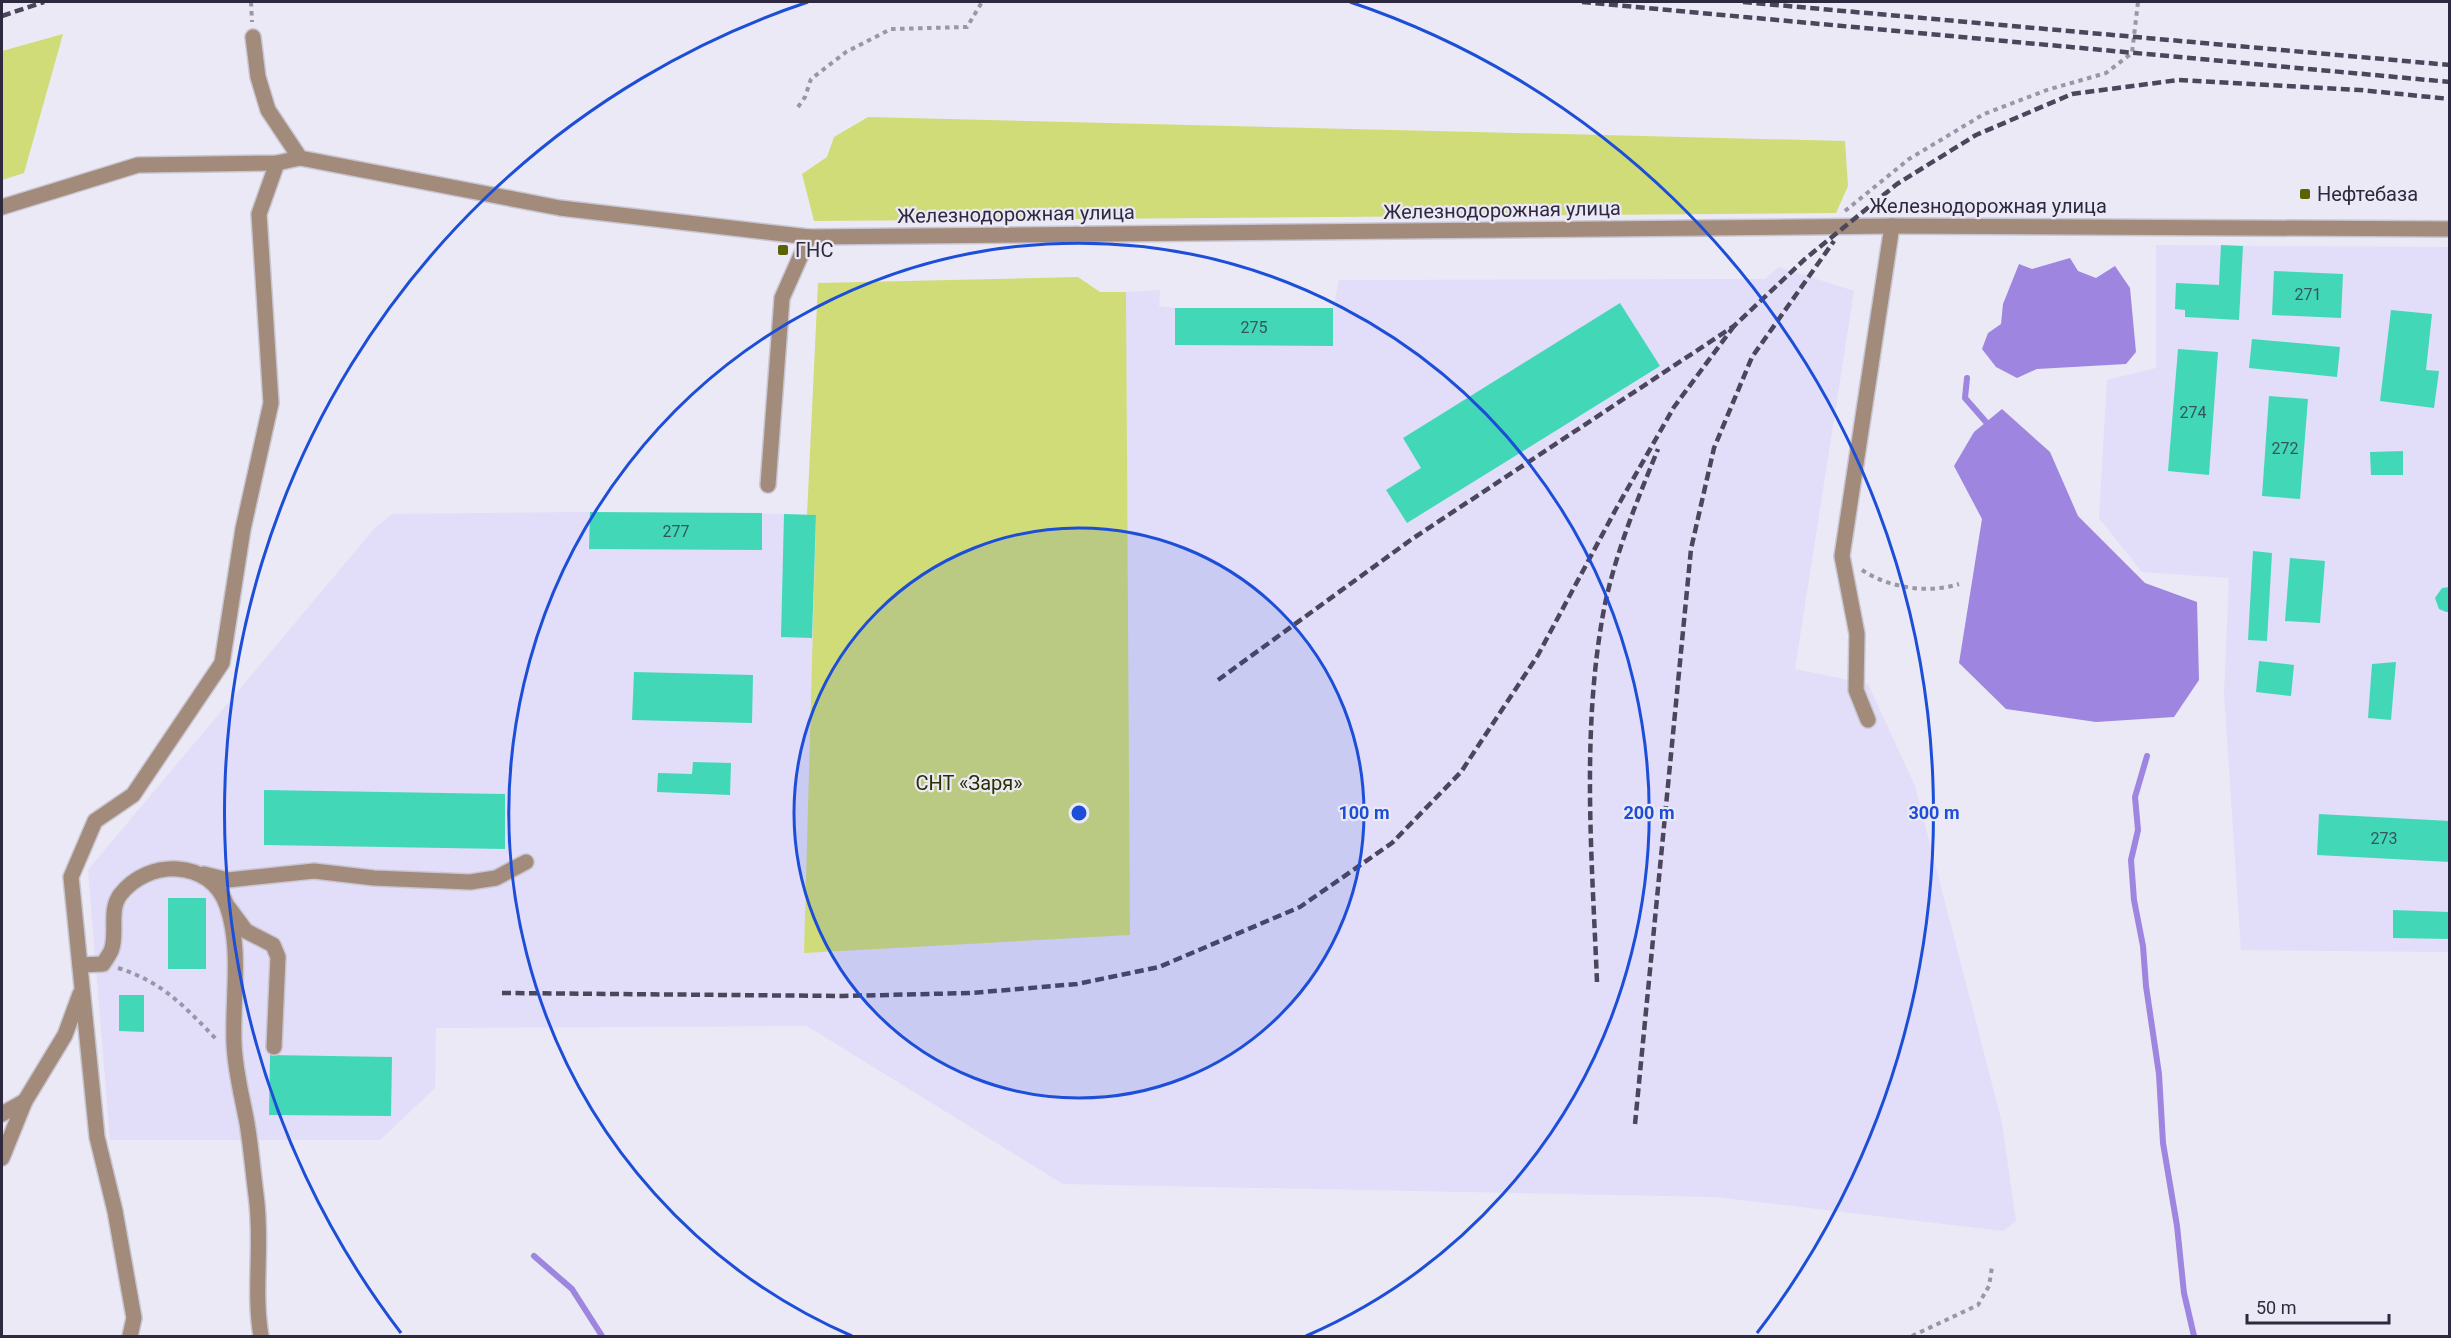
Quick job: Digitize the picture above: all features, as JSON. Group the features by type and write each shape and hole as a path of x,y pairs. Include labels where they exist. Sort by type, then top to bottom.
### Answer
{"street":[{"path":"2,207 138,165 277,163 300,158 268,110 258,77 254,37"},
{"name":"Железнодорожная улица","path":"300,158 560,208 809,237 1892,226 2450,229"},
{"path":"130,1336 134,1318 116,1211 97,1137 71,877 95,821 133,795 222,663 243,529 271,403 259,214 277,163"},
{"path":"1868,720 1856,690 1857,634 1842,556 1844,528 1892,226"},
{"path":"768,485 782,298 809,237"},
{"path":"80,965 103,964 112,948 113,921 119,896 138,878 160,868 190,870 228,880 314,871 374,878 470,882 496,878 525,862"},
{"path":"190,870 212,883 246,931 273,945 278,957 274,1047"},
{"path":"227,905 235,986 235,1058 256,1196 261,1336"},
{"path":"2,1158 26,1101 65,1035 82,988"},
{"path":"2,1114 26,1101"}],"path":[{"path":"798,107 805,97 811,79 846,52 891,29 967,27 982,2"},
{"path":"1829,228 1858,198 1909,159 1984,114 2047,90 2106,73 2132,53 2138,2"},
{"path":"1842,556 1866,573 1900,586 1944,589 1959,584"},
{"path":"103,964 135,974 174,995 235,1058"},
{"path":"1912,1336 1978,1305 1989,1286 1992,1267"}],"shaded area":[{"name":"Нефтебаза","path":"2156,245 2449,247 2449,952 2241,950 2224,693 2229,578 2142,572 2099,518 2107,380 2156,368"},
{"path":"2070,258 2078,271 2096,278 2115,266 2130,288 2136,352 2126,364 2037,369 2017,378 1996,367 1982,349 1988,333 2001,324 2003,304 2019,264 2032,269"},
{"path":"1779,267 1854,291 1795,669 1868,684 1915,786 2002,1123 2016,1221 2003,1231 1716,1197 1063,1184 807,1026 436,1028 435,1088 380,1140 110,1140 88,870 374,529 392,514 590,512 784,514 1129,935 1126,292 1160,290 1159,306 1175,308 1333,308 1339,280 1765,279"},
{"path":"2002,409 2050,452 2078,516 2145,583 2197,602 2199,680 2174,717 2096,722 2006,709 1959,663 1982,519 1954,466 1974,432"}],"green space":[{"path":"63,34 24,173 2,180 2,51"},
{"path":"868,117 1845,141 1848,186 1836,213 814,221 802,174 827,157 834,137"},
{"name":"СНТ «Заря»","path":"1078,277 1100,292 1126,292 1130,935 804,953 816,516 807,515 818,283"}],"building":[{"path":"2221,245 2243,246 2239,320 2185,317 2185,310 2175,309 2176,283 2219,285"},
{"path":"2274,271 2343,274 2341,318 2272,315"},
{"path":"1620,303 1660,366 1407,523 1386,490 1421,468 1403,438"},
{"path":"1175,308 1333,308 1333,346 1175,345"},
{"path":"2391,310 2432,314 2426,370 2439,371 2434,408 2380,401"},
{"path":"2252,339 2340,347 2337,377 2249,368"},
{"path":"2178,349 2218,352 2209,475 2168,471"},
{"path":"2269,396 2308,399 2300,499 2262,496"},
{"path":"2403,451 2403,475 2371,475 2370,452"},
{"path":"590,512 762,513 762,550 589,549"},
{"path":"784,514 816,515 812,638 781,637"},
{"path":"2253,551 2272,553 2267,641 2248,640"},
{"path":"2290,558 2325,561 2320,623 2285,621"},
{"path":"2450,587 2450,612 2446,612 2439,609 2435,598 2442,588"},
{"path":"2259,661 2294,665 2291,696 2256,692"},
{"path":"2396,662 2391,720 2368,718 2372,664"},
{"path":"634,672 753,675 752,723 632,720"},
{"path":"693,762 731,763 730,795 657,792 658,773 692,774"},
{"path":"264,790 505,794 505,849 264,845"},
{"path":"2319,814 2450,821 2450,862 2317,855"},
{"path":"168,898 206,898 206,969 168,969"},
{"path":"2393,910 2450,912 2450,939 2393,938"},
{"path":"119,995 144,995 144,1032 119,1031"},
{"path":"270,1055 392,1057 391,1116 269,1115"}],"waterway":[{"path":"1967,378 1965,398 1986,422"},
{"path":"2147,756 2135,797 2138,830 2131,860 2134,900 2143,946 2146,986 2159,1074 2163,1143 2177,1226 2184,1293 2194,1336"},
{"path":"534,1256 572,1289 602,1336"}],"railway":[{"path":"2,16 44,2"},
{"path":"1582,2 2450,82"},
{"path":"1743,2 2450,65"},
{"path":"1218,680 1412,539 1734,326 1805,259 1897,184 1976,135 2072,94 2178,80 2360,90 2450,99"},
{"path":"1635,1124 1691,549 1714,448 1752,357 1834,241"},
{"path":"502,993 843,996 971,993 1077,984 1159,967 1300,907 1392,843 1461,772 1538,655 1616,509 1674,407 1734,326"},
{"path":"1597,982 1590,795 1592,701 1597,655 1604,609 1614,568 1658,449"}],"place":[{"name":"Нефтебаза","path":"2305,194"},
{"name":"ГНС","path":"783,250"}]}
